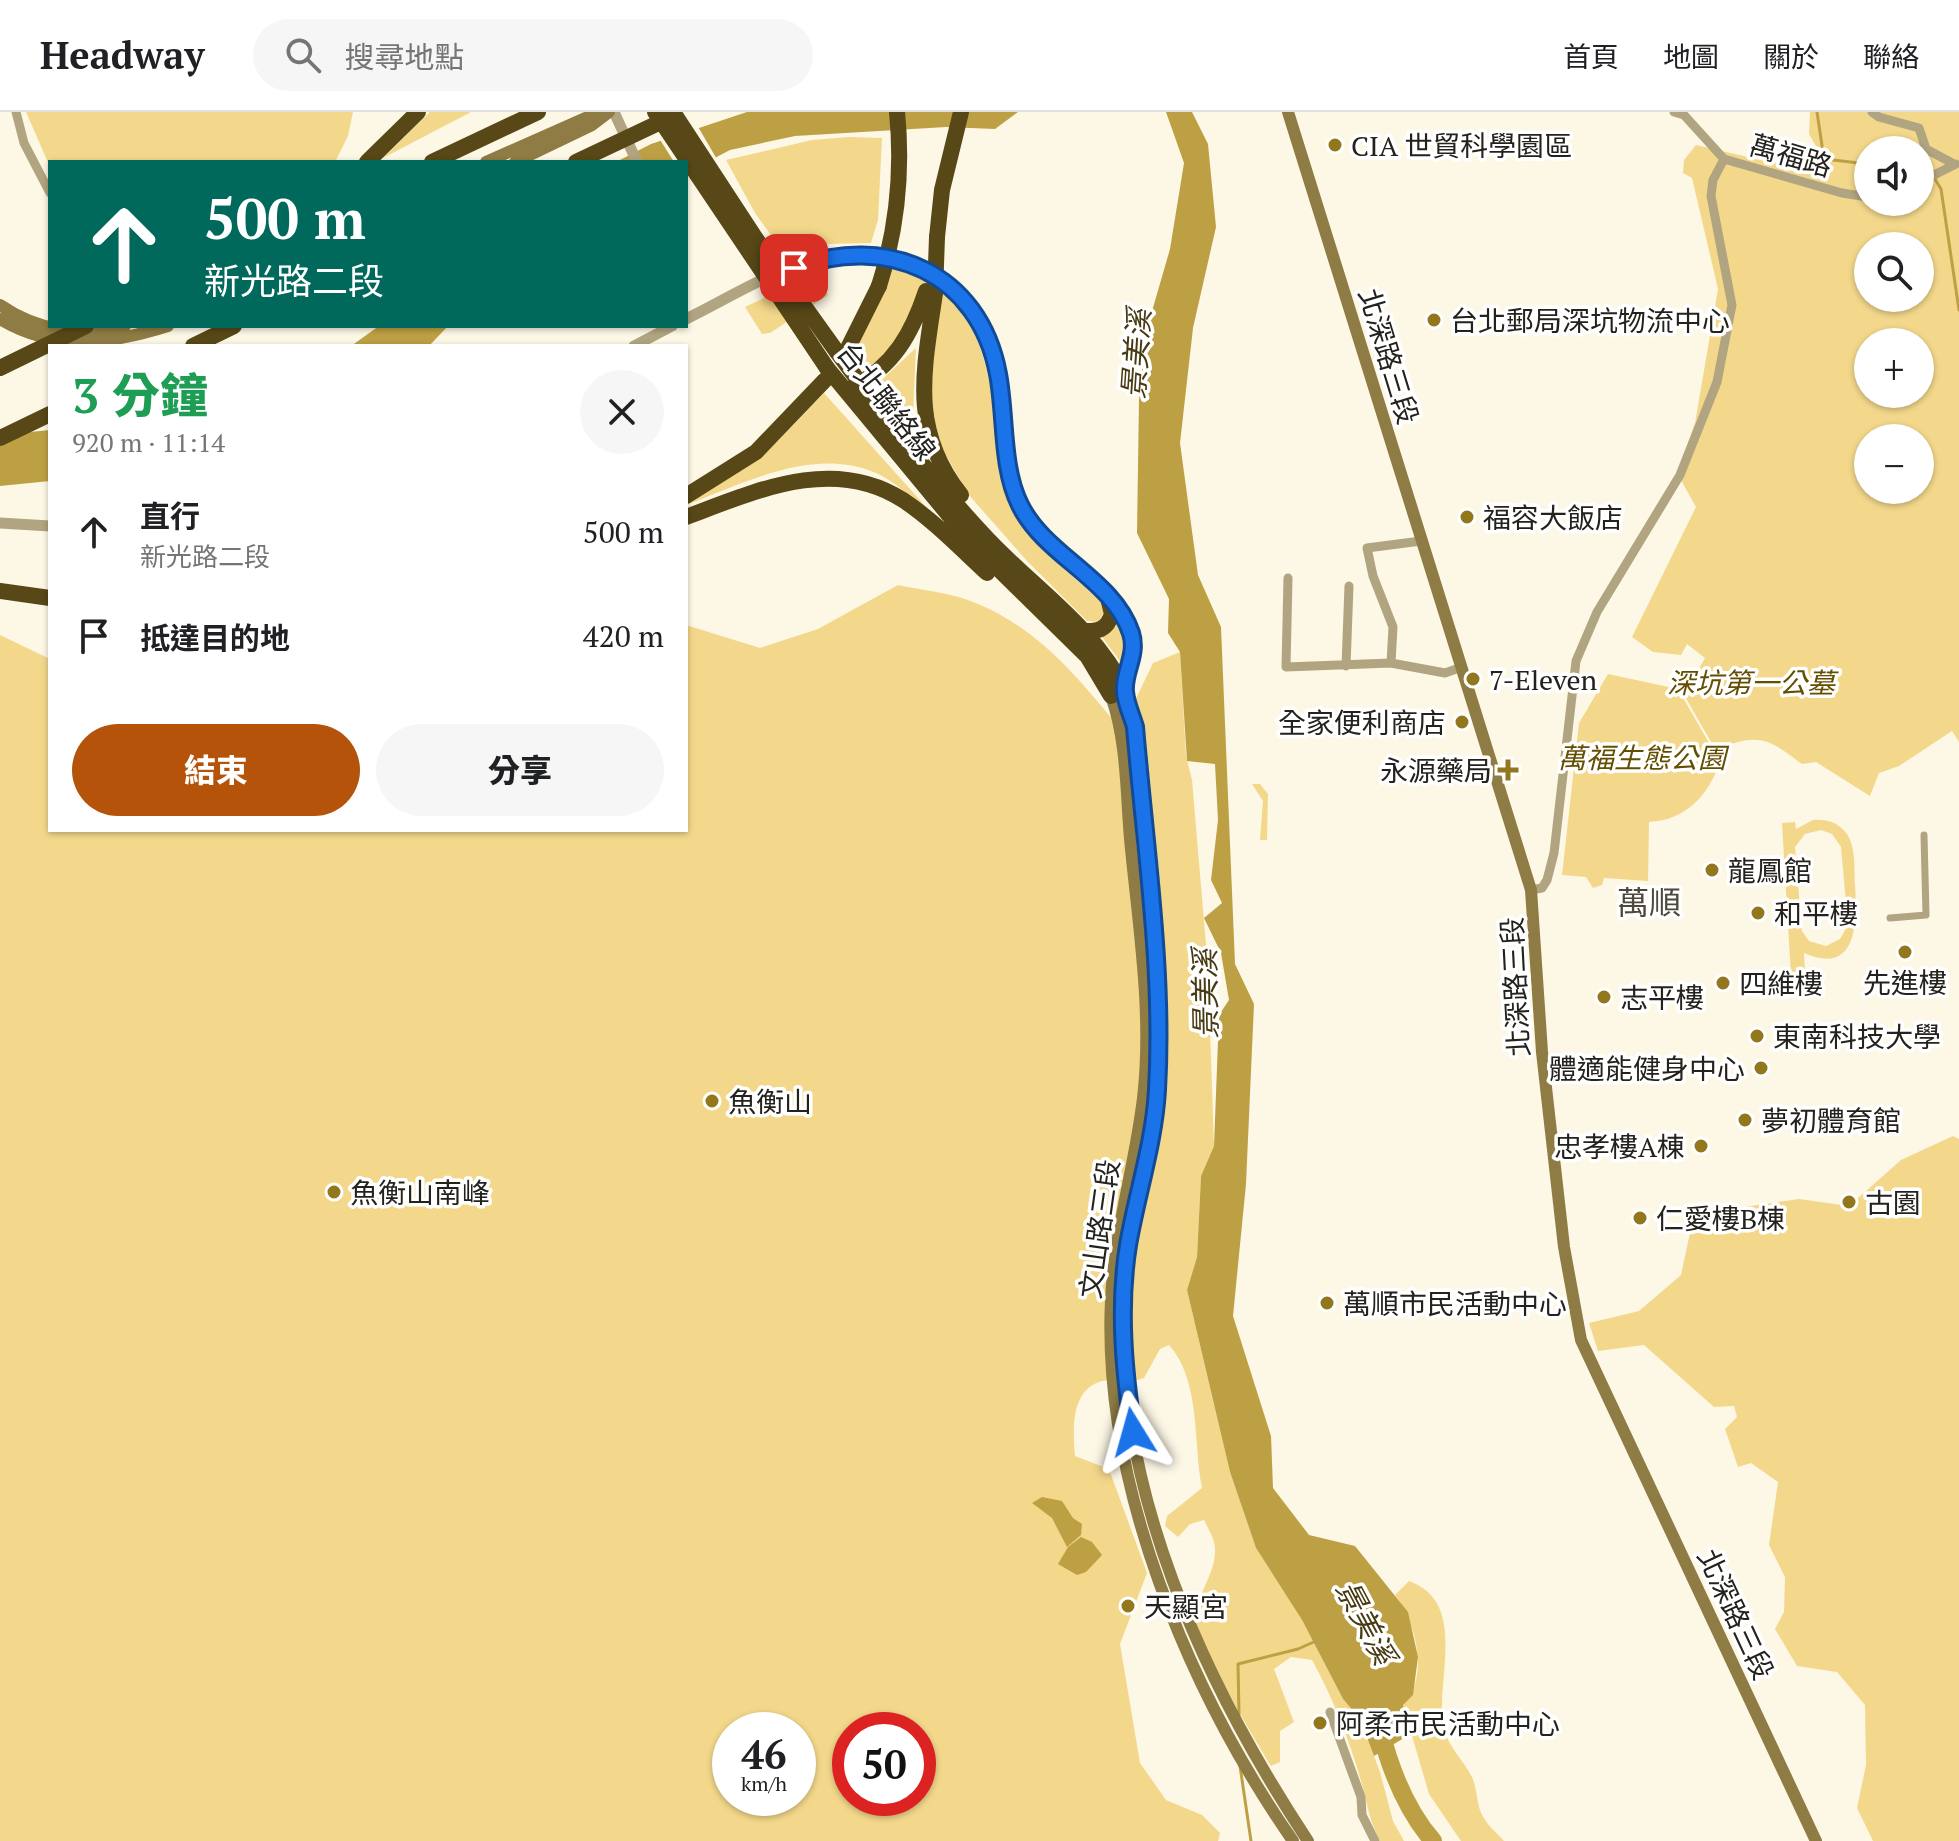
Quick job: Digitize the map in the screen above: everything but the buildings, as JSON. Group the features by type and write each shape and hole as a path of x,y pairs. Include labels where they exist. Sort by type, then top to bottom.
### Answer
{"highway":[{"path":"369,160 418,112"},
{"path":"436,160 538,112"},
{"name":"台北聯絡線","path":"655,112 686,160"},
{"name":"台北聯絡線","path":"673,112 754,236 842,350 861,383 946,493 1111,664 1118,693"},
{"path":"580,160 680,112"},
{"path":"842,350 879,286 897,212 897,112"},
{"path":"961,112 942,190 922,400 927,433 954,486 1028,581"},
{"name":"台北聯絡線","path":"688,163 826,374 845,392 972,543 1087,656 1118,693"},
{"path":"845,392 877,373 904,343 930,292"},
{"path":"49,344 82,328"},
{"path":"197,344 230,328"},
{"path":"0,368 48,345"},
{"path":"688,495 756,452 826,374"},
{"path":"0,438 48,415"},
{"path":"688,516 785,483 813,477 858,481 881,488 904,501 994,580 1055,625"},
{"path":"0,591 48,598"},
{"path":"1081,630 1099,631 1110,622 1112,607 1108,598"}],"main road":[{"path":"491,160 599,112"},
{"name":"北深路三段","path":"1288,112 1536,910 1542,1052 1560,1217 1581,1340 1816,1841"},
{"path":"519,160 614,115"},
{"path":"0,305 28,321 48,327"},
{"path":"0,319 54,340 88,343 127,339 162,328"},
{"path":"50,328 65,333 108,328"},
{"path":"1108,598 1132,637 1133,658 1118,693"},
{"name":"文山路三段","path":"1118,693 1135,727 1159,1019 1157,1093 1128,1247 1124,1295 1123,1413 1179,1633 1236,1750 1293,1841"},
{"name":"文山路三段","path":"1159,1556 1240,1733 1308,1841"}],"street":[{"path":"16,112 24,143 48,189"},
{"name":"萬福路","path":"1674,112 1684,115 1724,159 1854,195"},
{"path":"1872,112 1879,117 1919,128 1926,149 1953,166"},
{"path":"614,115 636,160"},
{"path":"1531,890 1542,888 1547,880 1554,853 1576,661 1597,612 1680,475 1717,382 1732,305 1711,196 1713,180 1724,159"},
{"path":"1934,175 1953,166"},
{"path":"688,317 794,268 830,256 884,256 932,274 966,303 986,335 998,373 1012,482 1022,508 1040,532 1108,598"},
{"path":"638,344 668,328"},
{"path":"0,523 48,526"},
{"path":"1391,663 1393,627 1369,563 1367,548 1421,541"},
{"path":"1288,578 1286,667 1391,663 1445,673 1462,667"},
{"path":"1346,666 1349,586"},
{"path":"1890,918 1926,915 1924,835"},
{"path":"1330,1712 1361,1797 1362,1815 1375,1841"}],"green space":[{"path":"26,112 353,112 348,136 336,160 48,160 48,162"},
{"path":"430,112 471,112 383,158"},
{"name":"深坑第一公墓","path":"1810,112 1959,112 1959,742 1952,731 1899,766 1879,773 1870,796 1816,762 1802,764 1761,740 1742,741 1715,749 1680,688 1696,674 1705,658 1687,644 1681,655 1653,652 1632,637 1696,507 1677,473 1695,423 1718,289 1692,178 1683,173 1684,160 1696,145 1813,172 1817,148 1809,134"},
{"path":"882,138 878,220 871,243 824,244 787,257 755,213 726,160 812,140"},
{"path":"890,263 944,293 962,312 984,358 1004,482 1011,504 1039,545 1102,603 1105,611 1098,622 1087,621 1028,562 968,494 938,441 930,387 941,296 913,312 889,352 865,371 852,355 866,329"},
{"path":"815,274 828,295 770,333 762,334 745,307"},
{"path":"916,348 913,414 918,452 876,385"},
{"path":"824,393 936,518 897,485 871,471 848,465 800,466 753,479 688,504 777,442"},
{"path":"898,585 949,595 990,609 1033,636 1070,671 1121,730 1153,663 1180,652 1186,756 1192,780 1208,968 1214,1146 1201,1176 1197,1257 1187,1290 1230,1472 1256,1548 1302,1620 1343,1699 1360,1719 1380,1772 1393,1821 1404,1841 1380,1841 1347,1739 1312,1660 1291,1657 1274,1669 1294,1722 1280,1731 1280,1762 1271,1766 1206,1648 1196,1619 1199,1601 1212,1567 1214,1542 1204,1520 1190,1524 1178,1537 1165,1526 1167,1516 1202,1488 1191,1394 1179,1359 1169,1345 1160,1349 1144,1378 1099,1382 1083,1394 1075,1414 1075,1456 1109,1469 1147,1573 1120,1644 1140,1763 1166,1800 1202,1815 1220,1833 1218,1841 0,1841 0,635 48,658 48,832 688,832 688,626 760,648 818,629"},
{"path":"1119,623 1125,638 1122,664 1102,637"},
{"name":"萬福生態公園","path":"1608,674 1678,689 1720,762 1709,785 1694,804 1674,817 1649,822 1648,881 1604,878 1602,885 1593,888 1586,877 1562,875 1579,723"},
{"path":"1252,784 1260,784 1268,794 1267,840 1260,840 1263,801"},
{"path":"1813,820 1823,820 1836,824 1847,834 1854,858 1856,913 1851,941 1845,951 1835,957 1822,958 1804,953 1806,992 1792,993 1782,823 1795,822 1796,829","holes":["1821,830 1832,834 1841,847 1848,925 1840,939 1826,946 1809,941 1802,931 1795,847 1805,834"]},
{"path":"1953,1136 1959,1139 1959,1841 1873,1841 1857,1808 1866,1765 1865,1705 1837,1672 1797,1666 1775,1629 1784,1612 1785,1577 1769,1545 1778,1482 1751,1463 1738,1467 1725,1429 1737,1417 1734,1406 1714,1407 1644,1345 1598,1351 1589,1323 1639,1311 1681,1275 1694,1214 1799,1199 1849,1206 1901,1160"},
{"path":"1409,1581 1427,1591 1438,1606 1446,1643 1442,1706 1445,1732 1472,1777 1481,1814 1504,1841 1461,1841 1429,1794 1403,1705 1416,1680 1417,1650 1409,1620 1395,1595"}],"water":[{"path":"747,112 1018,112 995,129 946,127 795,136 730,150 688,172 688,160 620,160 651,144"},
{"path":"1166,112 1192,112 1208,144 1216,227 1193,328 1180,443 1198,575 1221,627 1235,964 1254,1004 1246,1184 1233,1316 1271,1436 1273,1488 1309,1535 1355,1546 1408,1612 1418,1657 1413,1695 1403,1705 1409,1735 1374,1756 1360,1719 1343,1699 1302,1620 1256,1548 1230,1472 1187,1290 1197,1257 1201,1176 1214,1146 1219,1015 1229,1000 1221,953 1204,918 1222,903 1211,880 1218,820 1215,764 1187,761 1180,652 1168,633 1169,599 1137,533 1139,400 1146,332 1170,249 1184,163"},
{"path":"376,328 446,328 431,344 354,344"},
{"path":"48,430 48,481 0,486 0,435"},
{"path":"1042,1497 1062,1501 1073,1518 1082,1524 1081,1535 1067,1547 1052,1518 1032,1503"},
{"path":"1081,1537 1092,1542 1102,1555 1086,1572 1077,1575 1058,1564 1068,1547"}],"pier":[{"path":"697,125 718,161 688,176 688,160 673,160 659,138"}],"waterway":[{"path":"1817,112 1824,159 1854,162"},
{"path":"1934,178 1941,189 1959,310"},
{"path":"1239,1715 1238,1664 1298,1649 1316,1641"},
{"name":"景美溪","path":"1379,1725 1399,1786 1414,1815 1433,1841"},
{"path":"1240,1766 1251,1841"}],"place":[{"name":"CIA 世貿科學園區","path":"1335,145"},
{"name":"台北郵局深坑物流中心","path":"1434,320"},
{"name":"福容大飯店","path":"1467,517"},
{"name":"7-Eleven","path":"1473,679"},
{"name":"全家便利商店","path":"1462,722"},
{"name":"永源藥局","path":"1508,770"},
{"name":"龍鳳館","path":"1712,870"},
{"name":"和平樓","path":"1758,913"},
{"name":"先進樓","path":"1905,952"},
{"name":"四維樓","path":"1723,983"},
{"name":"志平樓","path":"1604,997"},
{"name":"東南科技大學","path":"1757,1036"},
{"name":"體適能健身中心","path":"1761,1068"},
{"name":"魚衡山","path":"712,1101"},
{"name":"夢初體育館","path":"1745,1120"},
{"name":"忠孝樓A棟","path":"1701,1146"},
{"name":"魚衡山南峰","path":"334,1192"},
{"name":"古園","path":"1849,1202"},
{"name":"仁愛樓B棟","path":"1640,1218"},
{"name":"萬順市民活動中心","path":"1327,1303"},
{"name":"天顯宮","path":"1128,1606"},
{"name":"阿柔市民活動中心","path":"1320,1723"}],"district":[{"name":"萬順","path":"1649,902"}],"route":[{"path":"794,268 830,256 853,253 894,258 932,274 966,303 986,335 998,373 1016,496 1030,521 1108,598 1127,624 1132,637 1133,658 1125,691 1135,727 1159,1019 1157,1093 1149,1149 1128,1247 1124,1295 1123,1336 1133,1432"}]}
